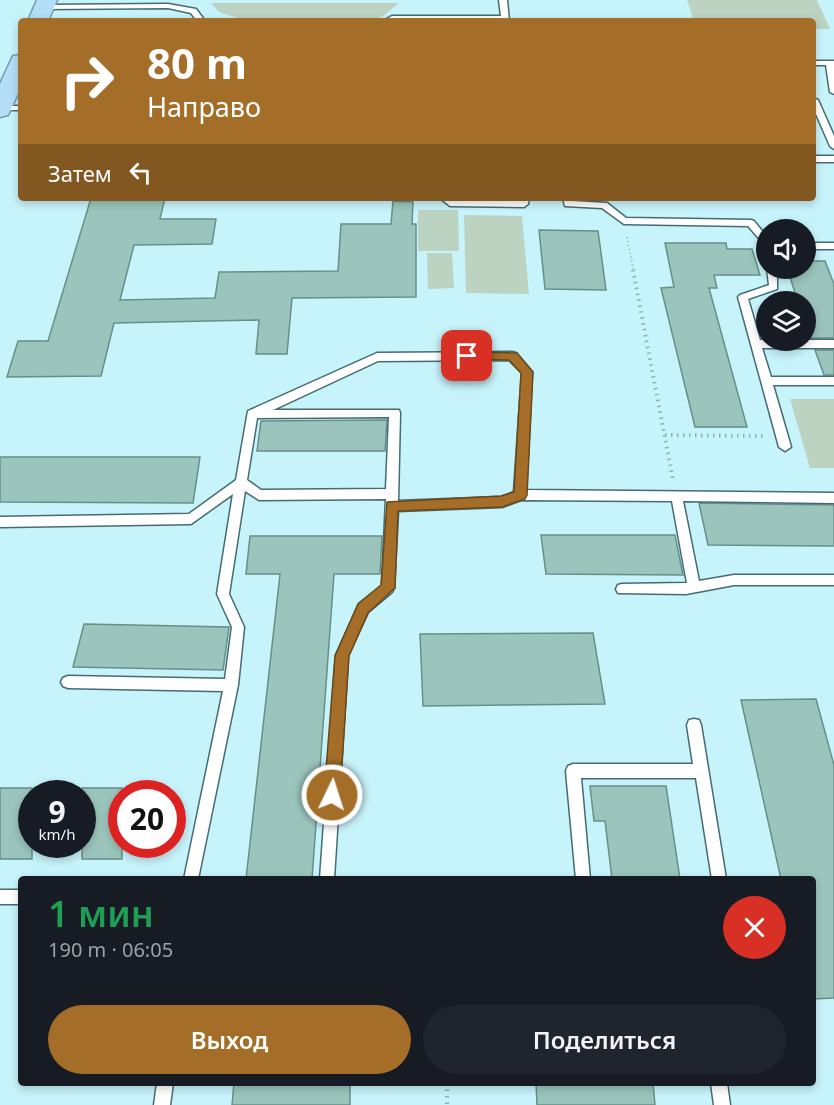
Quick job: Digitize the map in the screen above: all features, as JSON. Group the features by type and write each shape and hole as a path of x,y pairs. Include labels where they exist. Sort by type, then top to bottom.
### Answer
{"highway":[{"path":"7,109 18,71"}],"lane":[{"path":"503,0 504,18"},
{"path":"43,9 168,6 193,11 199,18"},
{"path":"831,63 834,92"},
{"path":"816,100 834,100"},
{"path":"816,105 834,146"},
{"path":"816,159 834,159"},
{"path":"448,201 450,203 524,204 524,201"},
{"path":"568,201 568,204 604,205 624,221 751,223 756,229"},
{"path":"816,246 834,246"},
{"path":"773,279 774,287 743,297 784,442"},
{"path":"755,344 834,344"},
{"path":"252,414 377,357 512,356 527,372 520,495"},
{"path":"766,381 834,381"},
{"path":"252,414 395,412 388,588 363,608 342,656 327,876"},
{"path":"191,876 231,685 238,627 223,594 252,414"},
{"path":"241,482 259,495 392,500 502,502 520,495 834,498"},
{"path":"0,522 191,519 241,482"},
{"path":"677,498 694,588"},
{"path":"622,589 694,588 734,580 834,580"},
{"path":"68,682 231,685"},
{"path":"694,725 719,876"},
{"path":"583,876 573,771 702,771"},
{"path":"0,897 18,897"},
{"path":"162,1105 165,1086"},
{"path":"719,1086 722,1105"}],"path":[{"path":"624,221 677,498"},
{"path":"664,435 784,442"},
{"path":"447,1086 447,1105"}],"green space":[{"path":"687,0 817,0 830,29 816,29 816,18 693,18"},
{"path":"211,3 399,3 378,18 238,18 219,12"},
{"path":"418,210 458,210 459,251 418,251"},
{"path":"464,215 522,216 529,294 466,293"},
{"path":"427,253 452,253 454,288 428,289"},
{"path":"790,399 834,399 834,468 810,468"}],"building":[{"path":"90,201 164,201 160,219 216,219 212,244 134,245 120,300 215,298 219,272 338,271 341,224 391,224 393,201 413,202 412,224 416,224 416,297 292,298 287,354 256,354 259,320 114,323 101,376 7,377 18,341 48,341"},
{"path":"539,230 598,231 606,290 545,289"},
{"path":"665,243 726,243 727,249 752,249 756,262 756,275 714,275 717,288 709,288 747,427 695,427 661,288 674,287"},
{"path":"816,261 825,261 834,284 834,338 816,338 816,291 794,291 791,279 816,279"},
{"path":"834,350 834,375 824,375 815,351"},
{"path":"387,420 385,451 257,451 261,421"},
{"path":"0,457 200,457 193,503 0,502"},
{"path":"699,503 834,505 834,546 708,545"},
{"path":"541,535 675,535 683,575 546,574"},
{"path":"250,536 382,536 380,574 334,574 312,876 246,876 280,574 246,574"},
{"path":"84,624 229,627 223,670 73,667"},
{"path":"593,633 605,704 423,706 420,634"},
{"path":"816,699 834,765 834,998 816,999 816,876 780,876 741,700"},
{"path":"590,786 666,786 680,876 612,876 605,821 594,821"},
{"path":"0,788 18,788 18,858 32,859 0,859"},
{"path":"96,788 108,788 108,858 122,859 82,859 96,858"},
{"path":"234,1086 350,1086 350,1105 232,1105"},
{"path":"536,1086 653,1086 655,1105 537,1105"}],"route":[{"path":"332,795 342,656 363,608 388,588 392,506 502,502 520,495 527,372 512,356 467,356"}]}
